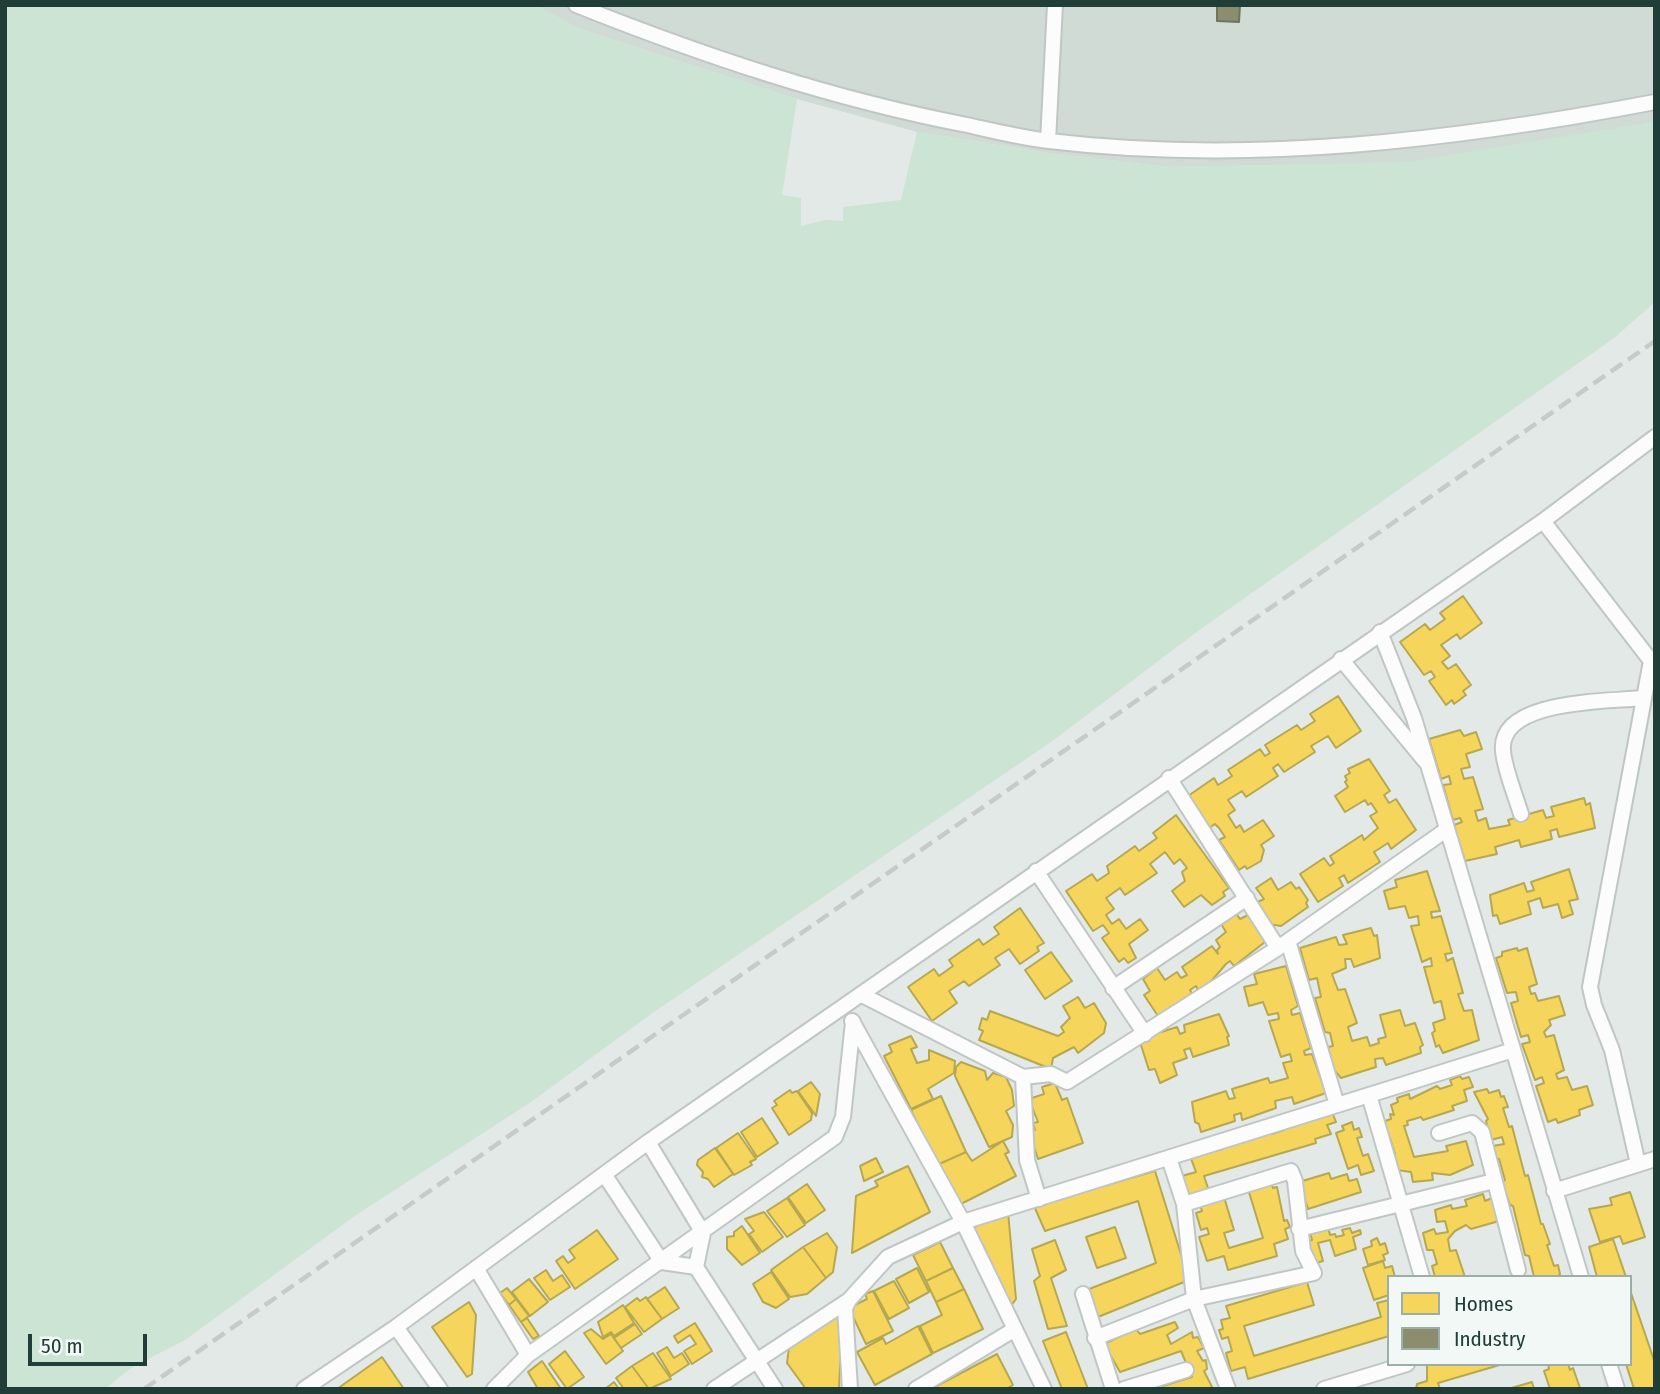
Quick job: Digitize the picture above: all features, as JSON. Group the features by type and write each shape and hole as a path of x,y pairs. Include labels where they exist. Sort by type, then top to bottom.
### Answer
{"street":[{"path":"1048,141 1055,5"},
{"path":"580,6 709,57 797,86 886,108 1048,141 1236,151 1298,149 1486,131 1655,102"},
{"path":"304,1389 396,1327 648,1142 1543,521 1655,437"},
{"path":"1543,521 1653,658 1642,698 1619,841 1590,987 1594,1005 1612,1049 1638,1164"},
{"path":"1380,632 1407,696 1580,1275"},
{"path":"1341,659 1426,762"},
{"path":"1521,814 1503,751 1507,733 1519,718 1535,710 1642,698"},
{"path":"1169,778 1247,898 1283,944 1336,1105"},
{"path":"862,995 1023,1077 1051,1074 1067,1082 1283,944 1446,830"},
{"path":"1036,871 1145,1034"},
{"path":"1113,988 1247,898"},
{"path":"845,1007 963,1222 1044,1389"},
{"path":"494,1389 528,1355 663,1262 835,1137 843,1117 853,1022"},
{"path":"714,1389 849,1300 888,1257 963,1222 1513,1050"},
{"path":"1023,1077 1027,1160 1039,1199"},
{"path":"1368,1096 1421,1275"},
{"path":"1439,1133 1472,1123 1478,1126 1518,1270"},
{"path":"648,1142 703,1233 696,1267 775,1389"},
{"path":"1169,1158 1184,1204 1194,1299 1228,1389"},
{"path":"1554,1191 1655,1159"},
{"path":"1095,1338 1194,1299 1314,1273 1304,1254 1295,1181 1291,1171 1184,1204"},
{"path":"604,1174 663,1262 696,1267"},
{"path":"1299,1228 1400,1206 1494,1181"},
{"path":"476,1268 528,1355"},
{"path":"1083,1294 1113,1389"},
{"path":"849,1300 845,1308 850,1389"},
{"path":"396,1327 440,1389"},
{"path":"916,1389 1015,1329"},
{"path":"1324,1389 1400,1366"},
{"path":"1610,1366 1618,1389"},
{"path":"1124,1389 1186,1370"}],"shaded area":[{"path":"534,5 1655,5 1655,122 1406,163 1168,167 1048,153 917,132 797,99 580,29"}],"green space":[{"path":"5,5 534,5 580,29 797,99 782,195 801,198 801,226 825,220 843,221 843,207 901,200 917,132 1048,153 1168,167 1406,162 1655,122 1655,302 1614,338 1202,628 1051,742 651,1014 531,1102 356,1215 185,1340 131,1368 105,1389 5,1389"}],"building: Homes":[{"path":"1463,596 1482,623 1460,639 1457,634 1441,645 1450,656 1442,662 1448,669 1456,664 1471,685 1463,691 1466,695 1454,704 1452,700 1446,705 1429,681 1435,677 1431,671 1424,675 1400,642 1425,624 1430,630 1445,619 1440,613"},
{"path":"1338,696 1361,731 1336,748 1328,736 1311,746 1315,752 1284,772 1278,764 1273,768 1278,776 1246,797 1242,791 1228,800 1235,810 1228,815 1236,828 1240,825 1244,832 1263,820 1274,836 1261,845 1264,850 1261,861 1247,869 1245,866 1239,870 1219,840 1225,837 1219,828 1215,824 1209,828 1188,796 1214,778 1218,785 1232,776 1228,770 1260,749 1265,756 1270,753 1265,745 1297,725 1301,730 1315,721 1310,714"},
{"path":"1460,730 1464,736 1476,732 1482,749 1466,754 1470,767 1461,769 1464,779 1473,777 1483,809 1475,811 1478,821 1486,818 1489,829 1510,825 1508,820 1543,810 1546,818 1554,816 1551,807 1584,798 1586,805 1590,803 1595,828 1559,837 1557,829 1550,831 1552,839 1521,847 1519,840 1495,847 1497,854 1465,861 1454,825 1462,822 1460,818 1453,820 1443,785 1451,784 1449,776 1441,779 1429,739"},
{"path":"1369,759 1390,791 1384,795 1389,803 1396,799 1416,830 1391,849 1388,843 1374,852 1380,862 1348,883 1344,875 1339,878 1343,886 1318,902 1300,874 1324,858 1330,866 1334,863 1330,856 1362,835 1364,840 1378,828 1370,816 1377,812 1371,803 1368,805 1365,800 1345,812 1335,796 1348,787 1345,776 1350,773 1348,769"},
{"path":"1176,815 1229,888 1223,892 1225,896 1212,905 1201,895 1184,907 1172,891 1185,881 1182,872 1187,868 1180,859 1174,864 1165,852 1150,864 1157,873 1125,895 1120,888 1106,898 1114,909 1106,915 1112,924 1119,919 1126,929 1140,919 1148,930 1129,944 1136,958 1128,963 1124,958 1119,962 1102,938 1109,933 1103,925 1093,931 1066,891 1092,874 1097,881 1109,873 1107,866 1135,846 1139,851 1157,838 1153,833"},
{"path":"1569,869 1578,899 1569,901 1573,914 1562,918 1558,904 1543,908 1540,898 1528,902 1531,914 1500,924 1497,915 1493,916 1490,895 1524,883 1527,892 1534,890 1531,882"},
{"path":"1427,871 1440,911 1431,912 1432,918 1441,916 1452,953 1445,954 1447,961 1453,958 1463,993 1458,994 1464,1011 1472,1010 1479,1040 1443,1053 1439,1045 1436,1047 1432,1033 1435,1031 1433,1023 1445,1019 1441,1001 1434,1003 1424,967 1432,966 1431,958 1422,962 1411,926 1419,925 1418,916 1409,918 1405,906 1389,909 1384,891 1397,887 1395,880"},
{"path":"1271,878 1278,890 1291,882 1296,889 1299,887 1308,900 1308,907 1281,926 1269,924 1256,903 1264,899 1256,888"},
{"path":"1020,908 1044,943 1037,947 1039,951 1020,964 1009,949 995,958 1000,965 969,986 964,981 949,991 957,1003 932,1021 908,987 934,969 939,976 953,966 949,960 979,939 983,945 999,934 994,927"},
{"path":"1233,909 1240,919 1248,915 1265,942 1234,966 1230,961 1226,964 1200,994 1196,986 1190,990 1194,997 1166,1017 1158,1016 1144,995 1150,991 1143,979 1157,968 1165,980 1177,972 1181,978 1187,975 1182,967 1212,946 1218,954 1220,947 1216,940 1226,932 1218,919"},
{"path":"1371,928 1374,936 1377,935 1380,958 1354,967 1351,959 1345,959 1346,968 1332,974 1338,990 1345,989 1357,1023 1348,1027 1352,1041 1367,1037 1370,1046 1379,1043 1378,1039 1386,1037 1380,1015 1400,1010 1405,1026 1415,1023 1423,1045 1420,1047 1421,1053 1386,1065 1383,1058 1375,1059 1376,1067 1341,1078 1334,1070 1328,1047 1333,1046 1330,1033 1325,1032 1315,998 1321,997 1317,978 1309,980 1300,948 1336,937 1339,945 1347,944 1343,935"},
{"path":"1517,948 1518,951 1527,948 1537,984 1529,987 1531,994 1535,993 1538,1001 1559,996 1565,1015 1549,1020 1551,1025 1544,1032 1546,1037 1554,1035 1564,1070 1556,1074 1558,1079 1567,1077 1572,1090 1587,1086 1593,1105 1579,1110 1580,1115 1558,1123 1556,1119 1548,1122 1536,1086 1544,1083 1542,1077 1535,1080 1522,1044 1530,1042 1528,1035 1521,1037 1511,1003 1518,1001 1516,992 1507,993 1496,958 1502,956 1502,952"},
{"path":"1051,952 1072,981 1045,999 1025,970"},
{"path":"1286,966 1298,1006 1291,1010 1292,1015 1300,1013 1311,1048 1304,1051 1305,1055 1312,1054 1326,1093 1294,1104 1292,1097 1275,1101 1276,1108 1242,1120 1241,1113 1234,1115 1235,1121 1201,1132 1199,1124 1195,1122 1192,1102 1226,1091 1229,1099 1235,1098 1232,1089 1268,1078 1270,1083 1288,1078 1283,1063 1292,1061 1290,1054 1281,1057 1269,1021 1279,1019 1278,1013 1268,1015 1263,1002 1249,1006 1244,987 1257,984 1254,974"},
{"path":"1078,997 1085,1008 1094,1003 1106,1023 1104,1033 1078,1053 1074,1047 1053,1058 1051,1069 979,1040 983,1031 979,1029 982,1018 987,1020 990,1011 1058,1036 1064,1032 1061,1027 1070,1018 1063,1006"},
{"path":"1219,1014 1229,1036 1229,1045 1193,1057 1190,1048 1184,1050 1187,1058 1173,1063 1177,1075 1160,1083 1155,1069 1149,1070 1139,1039 1177,1027 1180,1034 1185,1032 1184,1025"},
{"path":"911,1036 917,1047 911,1049 917,1063 929,1060 929,1050 955,1061 954,1073 928,1089 933,1099 911,1109 884,1056 892,1052 889,1045"},
{"path":"961,1062 985,1071 987,1080 993,1073 1006,1077 1012,1090 1014,1106 1006,1111 1013,1125 1012,1137 989,1147 955,1076 956,1067"},
{"path":"1460,1076 1462,1079 1469,1077 1473,1087 1464,1090 1467,1101 1452,1106 1454,1110 1423,1120 1421,1117 1407,1121 1408,1125 1404,1126 1414,1157 1448,1151 1446,1146 1466,1141 1473,1165 1450,1175 1432,1173 1433,1180 1413,1182 1411,1172 1397,1170 1388,1154 1395,1154 1390,1138 1383,1140 1379,1123 1391,1119 1390,1114 1394,1115 1391,1105 1398,1102 1397,1098 1409,1094 1410,1099 1437,1086 1440,1089 1452,1085 1450,1080"},
{"path":"811,1082 820,1094 816,1116 798,1091"},
{"path":"1055,1083 1062,1100 1067,1098 1083,1143 1038,1159 1029,1132 1035,1130 1033,1123 1038,1122 1029,1099 1044,1094 1042,1087"},
{"path":"1487,1089 1489,1093 1499,1090 1501,1097 1504,1096 1508,1107 1503,1108 1509,1127 1512,1126 1525,1176 1528,1175 1541,1224 1550,1244 1547,1245 1554,1266 1558,1265 1559,1275 1534,1275 1529,1256 1525,1255 1513,1206 1510,1205 1502,1182 1505,1180 1499,1159 1495,1158 1493,1146 1504,1144 1502,1137 1491,1140 1486,1121 1488,1119 1474,1092"},
{"path":"790,1090 792,1093 797,1091 812,1113 811,1120 789,1135 772,1108 777,1105 774,1101"},
{"path":"941,1096 966,1152 937,1165 911,1110"},
{"path":"1332,1112 1336,1122 1327,1125 1331,1134 1315,1139 1316,1143 1204,1176 1210,1194 1191,1200 1182,1176 1196,1172 1190,1156 1223,1149 1222,1146 1240,1140 1241,1143 1270,1129 1272,1134 1284,1130 1283,1125 1301,1119 1302,1123"},
{"path":"762,1118 778,1143 757,1157 741,1132"},
{"path":"1352,1122 1354,1130 1359,1128 1362,1137 1357,1138 1363,1156 1368,1154 1374,1171 1361,1175 1358,1165 1348,1169 1336,1133 1344,1130 1342,1126"},
{"path":"738,1133 756,1159 750,1162 752,1165 734,1175 716,1148"},
{"path":"1003,1141 1009,1152 1005,1154 1016,1176 957,1206 937,1165 966,1152 972,1161"},
{"path":"715,1148 733,1174 714,1187 708,1179 702,1177 703,1172 697,1165 698,1160"},
{"path":"876,1158 883,1172 864,1181 860,1166"},
{"path":"908,1166 930,1212 852,1253 856,1196 878,1186 875,1181"},
{"path":"1155,1171 1189,1280 1093,1319 1084,1291 1156,1263 1138,1201 1045,1231 1034,1206"},
{"path":"1329,1173 1331,1179 1347,1174 1349,1181 1357,1179 1361,1192 1308,1209 1299,1182"},
{"path":"1271,1183 1273,1188 1277,1187 1284,1221 1287,1220 1290,1227 1285,1229 1288,1239 1274,1244 1277,1256 1228,1270 1224,1256 1207,1261 1199,1237 1209,1234 1207,1228 1201,1230 1196,1213 1202,1211 1200,1204 1224,1197 1234,1230 1224,1233 1229,1248 1263,1238 1248,1189"},
{"path":"807,1184 825,1210 806,1223 788,1197"},
{"path":"1630,1192 1645,1237 1623,1244 1620,1236 1600,1242 1589,1209 1612,1205 1610,1198"},
{"path":"1483,1194 1485,1201 1492,1198 1499,1221 1471,1229 1466,1225 1455,1231 1448,1239 1450,1251 1456,1250 1464,1275 1434,1275 1432,1266 1437,1264 1433,1250 1427,1250 1423,1233 1434,1229 1436,1234 1448,1232 1445,1221 1437,1222 1435,1210 1451,1205 1452,1209 1467,1206 1465,1200"},
{"path":"787,1198 805,1225 787,1237 767,1211"},
{"path":"764,1212 783,1237 762,1252 749,1234 754,1231 745,1219"},
{"path":"1008,1212 1016,1299 1011,1306 970,1229"},
{"path":"742,1226 760,1253 742,1265 727,1249 727,1237 734,1236 734,1232"},
{"path":"1115,1227 1126,1258 1097,1268 1086,1237"},
{"path":"1328,1227 1330,1235 1335,1234 1336,1237 1344,1235 1342,1230 1350,1228 1352,1233 1360,1230 1361,1234 1353,1237 1356,1249 1335,1256 1330,1240 1318,1243 1323,1261 1313,1264 1307,1242 1312,1240 1310,1232"},
{"path":"597,1230 618,1259 575,1289 556,1261 563,1256 568,1263 575,1258 569,1250"},
{"path":"827,1233 837,1247 833,1272 826,1278 803,1247"},
{"path":"1377,1238 1380,1245 1385,1243 1388,1253 1383,1255 1385,1260 1368,1265 1363,1249 1372,1246 1371,1241"},
{"path":"1613,1239 1625,1275 1596,1275 1589,1247"},
{"path":"1055,1240 1066,1270 1051,1278 1067,1326 1048,1329 1034,1281 1040,1276 1032,1249"},
{"path":"940,1242 953,1268 926,1281 913,1255"},
{"path":"803,1247 826,1278 807,1294 790,1297 771,1270"},
{"path":"1383,1261 1385,1268 1392,1266 1394,1275 1387,1275 1387,1296 1374,1300 1363,1268"},
{"path":"917,1268 929,1292 909,1303 896,1279"},
{"path":"953,1268 964,1289 936,1302 926,1281"},
{"path":"546,1270 553,1281 562,1275 570,1287 550,1300 534,1278"},
{"path":"771,1272 789,1299 776,1308 763,1302 753,1284"},
{"path":"529,1279 548,1302 530,1316 512,1292"},
{"path":"894,1281 909,1308 889,1319 874,1291"},
{"path":"1307,1282 1314,1305 1244,1326 1254,1356 1381,1317 1377,1303 1387,1300 1387,1337 1248,1379 1245,1367 1231,1371 1226,1353 1232,1351 1228,1337 1222,1339 1219,1330 1223,1329 1221,1320 1230,1318 1226,1306"},
{"path":"665,1287 679,1308 662,1319 647,1299"},
{"path":"507,1288 516,1299 509,1305 500,1293"},
{"path":"964,1289 983,1329 933,1353 920,1326 942,1315 936,1302"},
{"path":"873,1291 893,1331 866,1344 849,1308 867,1299 865,1294"},
{"path":"1632,1296 1655,1363 1655,1389 1634,1389 1627,1366 1632,1366"},
{"path":"646,1297 662,1319 644,1332 625,1307 637,1298 640,1301"},
{"path":"516,1299 529,1316 521,1322 509,1305"},
{"path":"469,1302 476,1315 472,1374 467,1377 432,1327"},
{"path":"623,1305 634,1323 614,1336 611,1332 603,1337 598,1322"},
{"path":"836,1316 842,1320 839,1389 806,1389 787,1363 789,1347"},
{"path":"527,1318 539,1336 533,1339 521,1322"},
{"path":"1175,1322 1178,1328 1167,1335 1171,1344 1192,1332 1193,1338 1198,1337 1204,1348 1197,1351 1203,1361 1206,1360 1207,1369 1204,1371 1213,1389 1153,1389 1192,1377 1181,1351 1120,1372 1104,1344 1136,1329 1140,1334"},
{"path":"695,1323 712,1351 692,1364 684,1351 696,1344 690,1335 678,1343 674,1336"},
{"path":"635,1324 642,1334 621,1348 614,1338"},
{"path":"918,1326 932,1354 875,1385 857,1352 883,1338 886,1344"},
{"path":"591,1329 603,1339 611,1334 623,1351 606,1364 584,1333"},
{"path":"1066,1332 1088,1389 1062,1389 1043,1341"},
{"path":"667,1347 674,1358 682,1353 689,1364 671,1376 657,1353"},
{"path":"565,1351 584,1377 567,1389 549,1364"},
{"path":"653,1353 671,1379 649,1389 632,1366"},
{"path":"997,1354 1013,1385 1006,1389 931,1389"},
{"path":"382,1357 404,1389 337,1389"},
{"path":"542,1361 561,1389 538,1389 528,1372"},
{"path":"632,1366 649,1389 624,1389 616,1378"},
{"path":"1427,1366 1496,1366 1438,1383 1440,1389 1416,1389 1417,1384 1427,1381"},
{"path":"1548,1366 1569,1366 1570,1370 1573,1368 1580,1388 1550,1389 1544,1371 1549,1369"},
{"path":"614,1382 619,1389 605,1389"},
{"path":"1532,1382 1534,1389 1508,1389"}],"building: Industry":[{"path":"1217,5 1240,5 1239,22 1217,21"}],"railway":[{"path":"144,1389 1655,341"}]}
